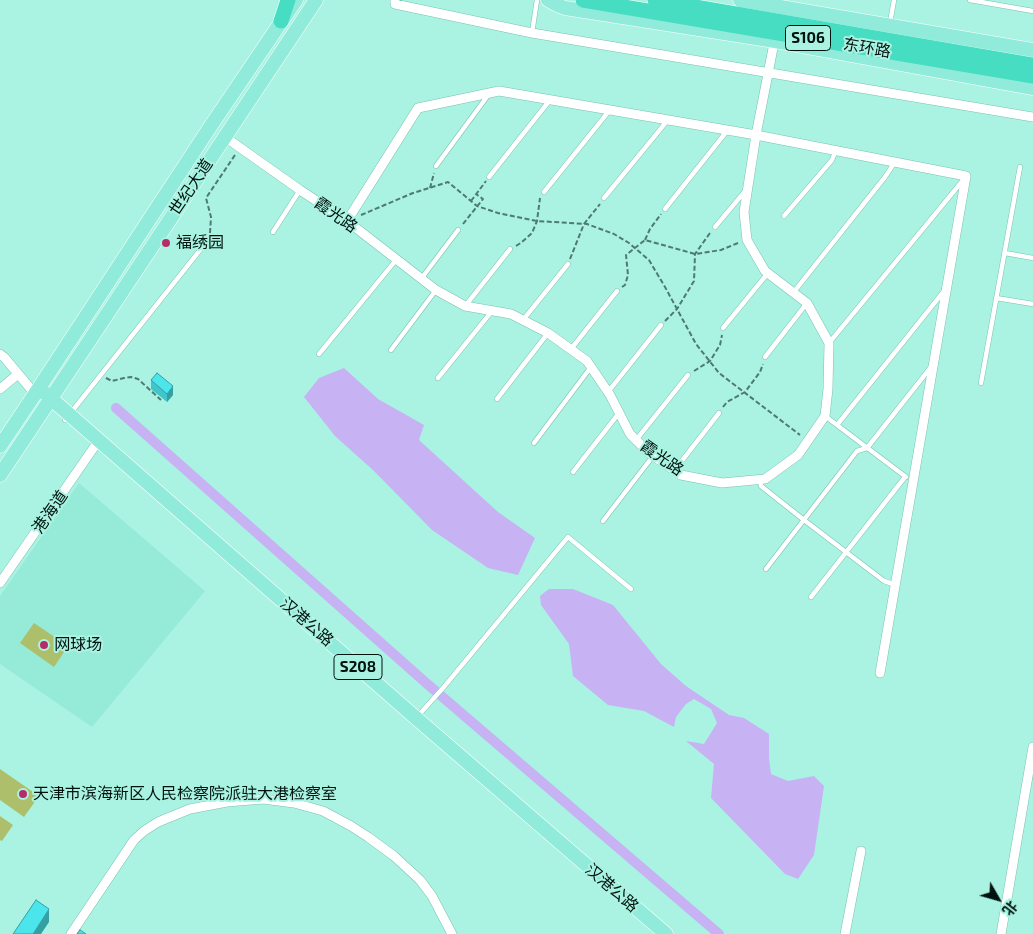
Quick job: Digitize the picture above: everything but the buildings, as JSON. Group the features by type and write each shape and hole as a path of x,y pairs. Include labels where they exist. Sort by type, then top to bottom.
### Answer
{"highway":[{"path":"282,20 288,0"},
{"name":"东环路","path":"583,0 775,37 1033,76"},
{"name":"东环路","path":"655,0 709,4 888,33 1033,65"}],"main road":[{"name":"世纪大道","path":"0,446 296,0"},
{"name":"世纪大道","path":"0,476 316,0"},
{"path":"548,0 565,8 775,37 1033,88"},
{"path":"740,0 888,33 1033,50"},
{"name":"汉港公路","path":"37,391 414,721 653,934"},
{"name":"汉港公路","path":"414,721 666,934"}],"street":[{"path":"395,0 395,4 532,33 1033,116"},
{"path":"775,37 756,135 744,212 747,240 765,271 807,303 829,343"},
{"path":"347,221 418,108 499,91 756,135 966,176 880,673"},
{"name":"霞光路","path":"225,137 347,221 436,290 465,306 511,314 548,333 571,349 587,361 608,392 630,434 648,453 681,475 722,483 765,479 798,455 825,416 828,389 829,343"},
{"path":"0,354 37,391"},
{"path":"0,389 18,374"},
{"name":"港海道","path":"0,584 97,443"},
{"path":"1001,934 1033,747"},
{"path":"71,934 134,840 144,831 158,822 190,809 227,802 263,799 294,803 323,811 368,837 394,856 420,880 432,896 452,934"},
{"path":"845,934 861,851"}],"lane":[{"path":"532,33 538,0"},
{"path":"888,33 894,0"},
{"path":"970,0 1033,11"},
{"path":"436,166 489,93"},
{"path":"488,177 550,100"},
{"path":"544,192 610,110"},
{"path":"604,198 668,120"},
{"path":"665,208 728,130"},
{"path":"784,216 832,160 836,150"},
{"path":"793,293 895,162"},
{"path":"981,383 1020,167"},
{"path":"829,343 966,176"},
{"path":"715,227 748,187"},
{"path":"272,232 300,190"},
{"path":"421,279 458,230"},
{"path":"68,418 208,240"},
{"path":"465,306 510,249"},
{"path":"1004,253 1033,258"},
{"path":"319,354 397,259"},
{"path":"523,320 568,264"},
{"path":"723,328 768,273"},
{"path":"837,425 947,287"},
{"path":"390,350 436,290"},
{"path":"571,349 617,291"},
{"path":"996,298 1033,304"},
{"path":"765,357 807,303"},
{"path":"438,378 492,311"},
{"path":"608,392 661,325"},
{"path":"497,399 548,333"},
{"path":"766,569 858,451 866,448 933,364"},
{"path":"534,443 591,367"},
{"path":"636,440 688,375"},
{"path":"573,472 619,413"},
{"path":"674,471 719,413"},
{"path":"825,416 913,483"},
{"path":"602,521 653,456"},
{"path":"811,597 905,476"},
{"path":"760,479 762,486 804,520 884,581 896,586"},
{"path":"414,721 568,537 631,589"}],"path":[{"path":"208,240 211,217 206,198 239,148"},
{"path":"430,188 436,166"},
{"path":"471,201 488,177"},
{"path":"347,221 413,193 448,182 477,206 498,213 537,221 584,224 614,234 629,243 648,260 666,287 696,344 719,373 808,442"},
{"path":"510,249 532,233 537,221 539,199 544,192"},
{"path":"458,230 483,199 476,194"},
{"path":"568,264 584,224 604,198"},
{"path":"617,291 625,285 628,275 626,255 645,240 650,229 665,208"},
{"path":"661,325 677,309 694,281 695,254 715,227"},
{"path":"645,240 695,254 721,250 747,240"},
{"path":"688,375 710,361 720,345 723,328"},
{"path":"719,413 727,402 745,392 760,372 765,357"},
{"path":"102,376 112,381 131,377 138,379 161,400"}],"shaded area":[{"path":"344,368 378,399 424,425 419,440 498,512 535,538 518,575 488,568 432,530 374,471 335,436 304,397 319,378"},
{"path":"79,483 205,591 92,727 0,664 0,596"},
{"path":"549,589 573,589 613,605 661,664 686,686 729,715 744,718 769,734 771,774 788,781 814,776 824,786 814,855 798,879 785,874 711,798 714,764 686,741 704,744 717,723 711,709 694,699 686,704 676,717 674,727 644,711 608,705 573,676 569,644 541,605 540,596"},
{"name":"网球场","path":"34,623 68,646 54,667 20,643"},
{"path":"0,769 39,796 24,817 0,800"},
{"path":"0,816 13,825 2,841 0,840"}],"waterway":[{"path":"116,408 425,682 719,934"}],"place":[{"name":"福绣园","path":"166,243"},
{"name":"网球场","path":"44,645"},
{"name":"天津市滨海新区人民检察院派驻大港检察室","path":"23,794"}]}
